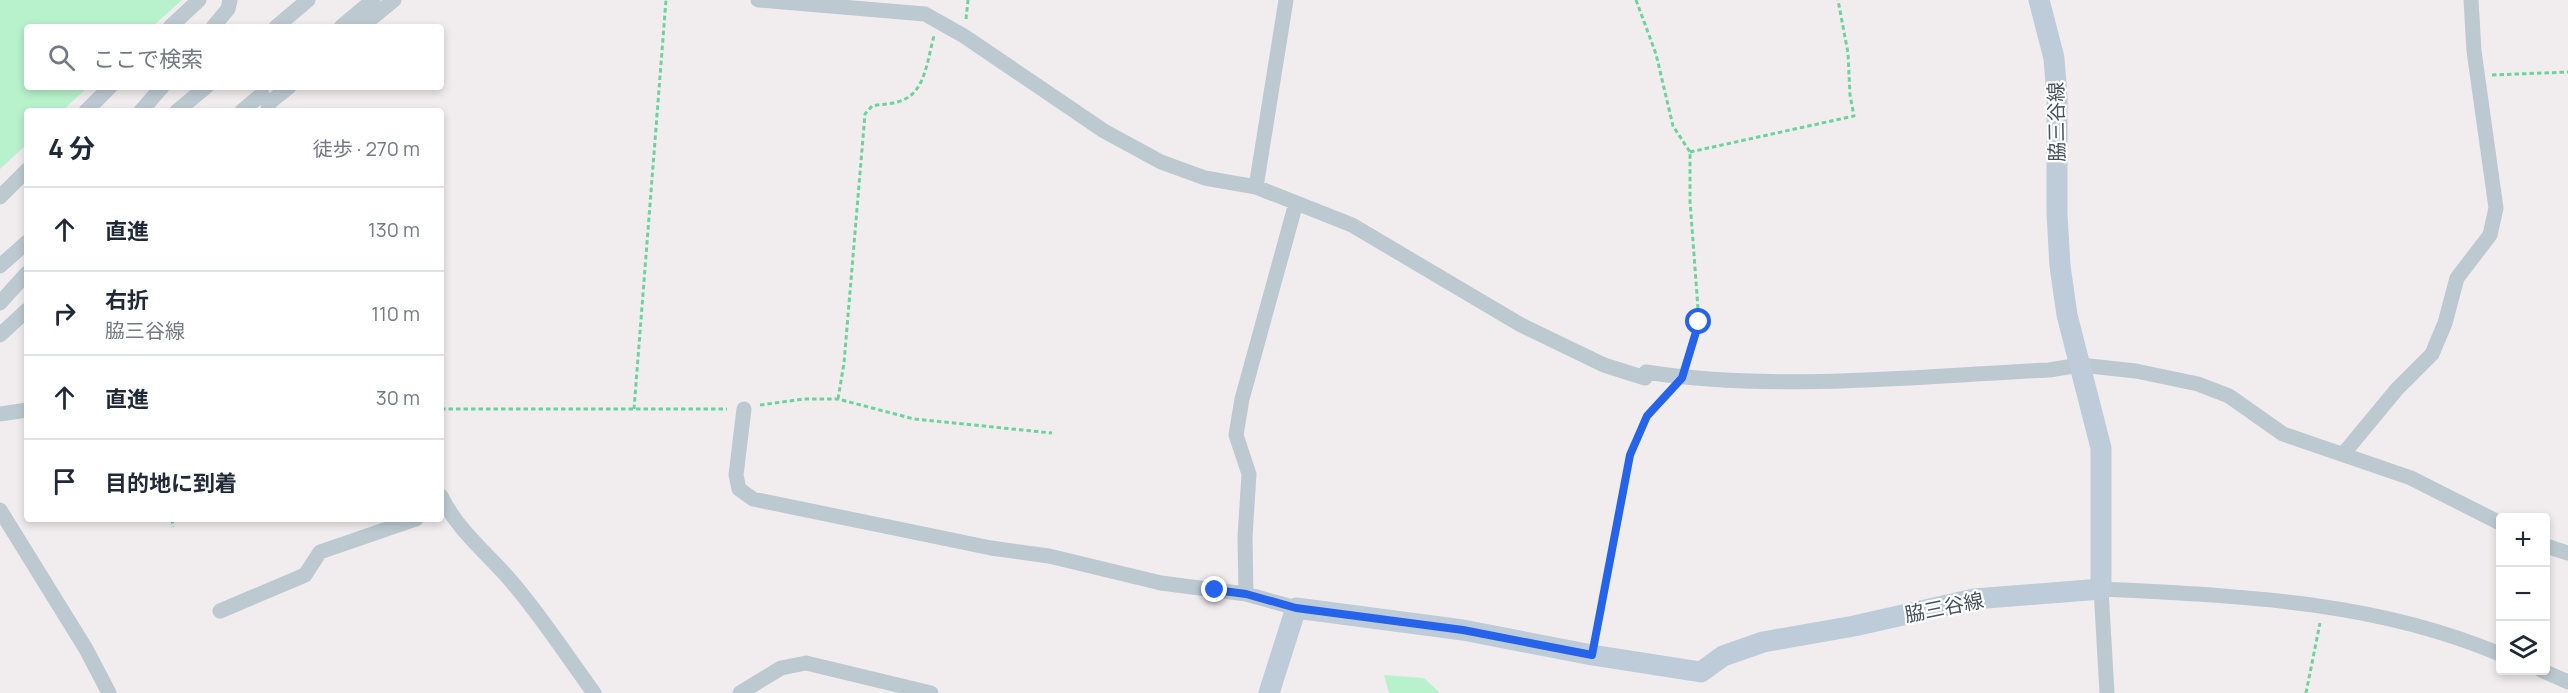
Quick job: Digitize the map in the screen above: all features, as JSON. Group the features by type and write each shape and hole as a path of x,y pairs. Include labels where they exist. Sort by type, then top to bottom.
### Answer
{"main road":[{"name":"脇三谷線","path":"1296,608 1463,630 1592,655 1701,672 1723,656 1762,642 1854,626 1974,599 2101,589 2101,448 2067,315 2060,266 2057,214 2057,97 2054,58 2039,0"},
{"path":"1269,693 1296,608"}],"street":[{"path":"173,24 199,0"},
{"path":"216,24 228,9 230,0"},
{"path":"280,24 308,0"},
{"path":"345,24 373,0"},
{"path":"365,24 394,0"},
{"path":"758,0 926,14 1104,132 1161,162 1205,178 1256,187 1352,225 1521,325 1604,365 1645,378 1646,372 1682,378 1732,380 1858,379 2049,370 2080,365 2136,371 2198,384 2229,396 2283,434 2344,453 2411,478 2496,521"},
{"path":"1256,187 1286,0"},
{"path":"2344,453 2397,389 2432,354 2445,323 2457,278 2490,235 2496,208 2478,75 2471,0"},
{"path":"89,108 107,90"},
{"path":"144,108 159,90"},
{"path":"181,108 202,90"},
{"path":"248,108 284,90"},
{"path":"0,197 24,173"},
{"path":"1246,594 1245,537 1249,474 1236,435 1242,399 1296,203"},
{"path":"0,266 24,245"},
{"path":"0,303 24,276"},
{"path":"0,334 24,313"},
{"path":"744,409 736,475 739,489 753,500 992,548 1049,556 1161,583 1246,594 1296,608"},
{"path":"0,414 24,410"},
{"path":"444,506 473,544 511,581 594,693"},
{"path":"0,510 86,649 109,693"},
{"path":"220,611 305,575 320,552 407,522"},
{"path":"2550,547 2568,553"},
{"path":"2107,693 2101,589 2206,594 2324,606 2386,616 2496,653"},
{"path":"740,693 781,668 806,663 931,693"},
{"path":"2550,674 2568,682"}],"path":[{"path":"634,409 666,0"},
{"path":"1592,655 1630,455 1647,416 1682,378 1699,322 1690,201 1690,152 1673,126 1656,54 1636,0"},
{"path":"1690,152 1854,116 1850,95 1848,53 1838,0"},
{"path":"838,399 844,363 865,114 872,105 904,100 914,93 921,82 940,22"},
{"path":"2478,75 2568,72"},
{"path":"172,522 173,527"},
{"path":"2306,693 2324,606"}],"green space":[{"path":"0,0 182,0 155,24 24,24 24,90 85,90 65,108 24,108 24,147 0,169"},
{"path":"1384,675 1424,678 1440,693 1389,693"}],"route":[{"path":"1215,590 1246,594 1296,608 1463,630 1592,655 1630,455 1647,416 1682,378 1699,322"}]}
